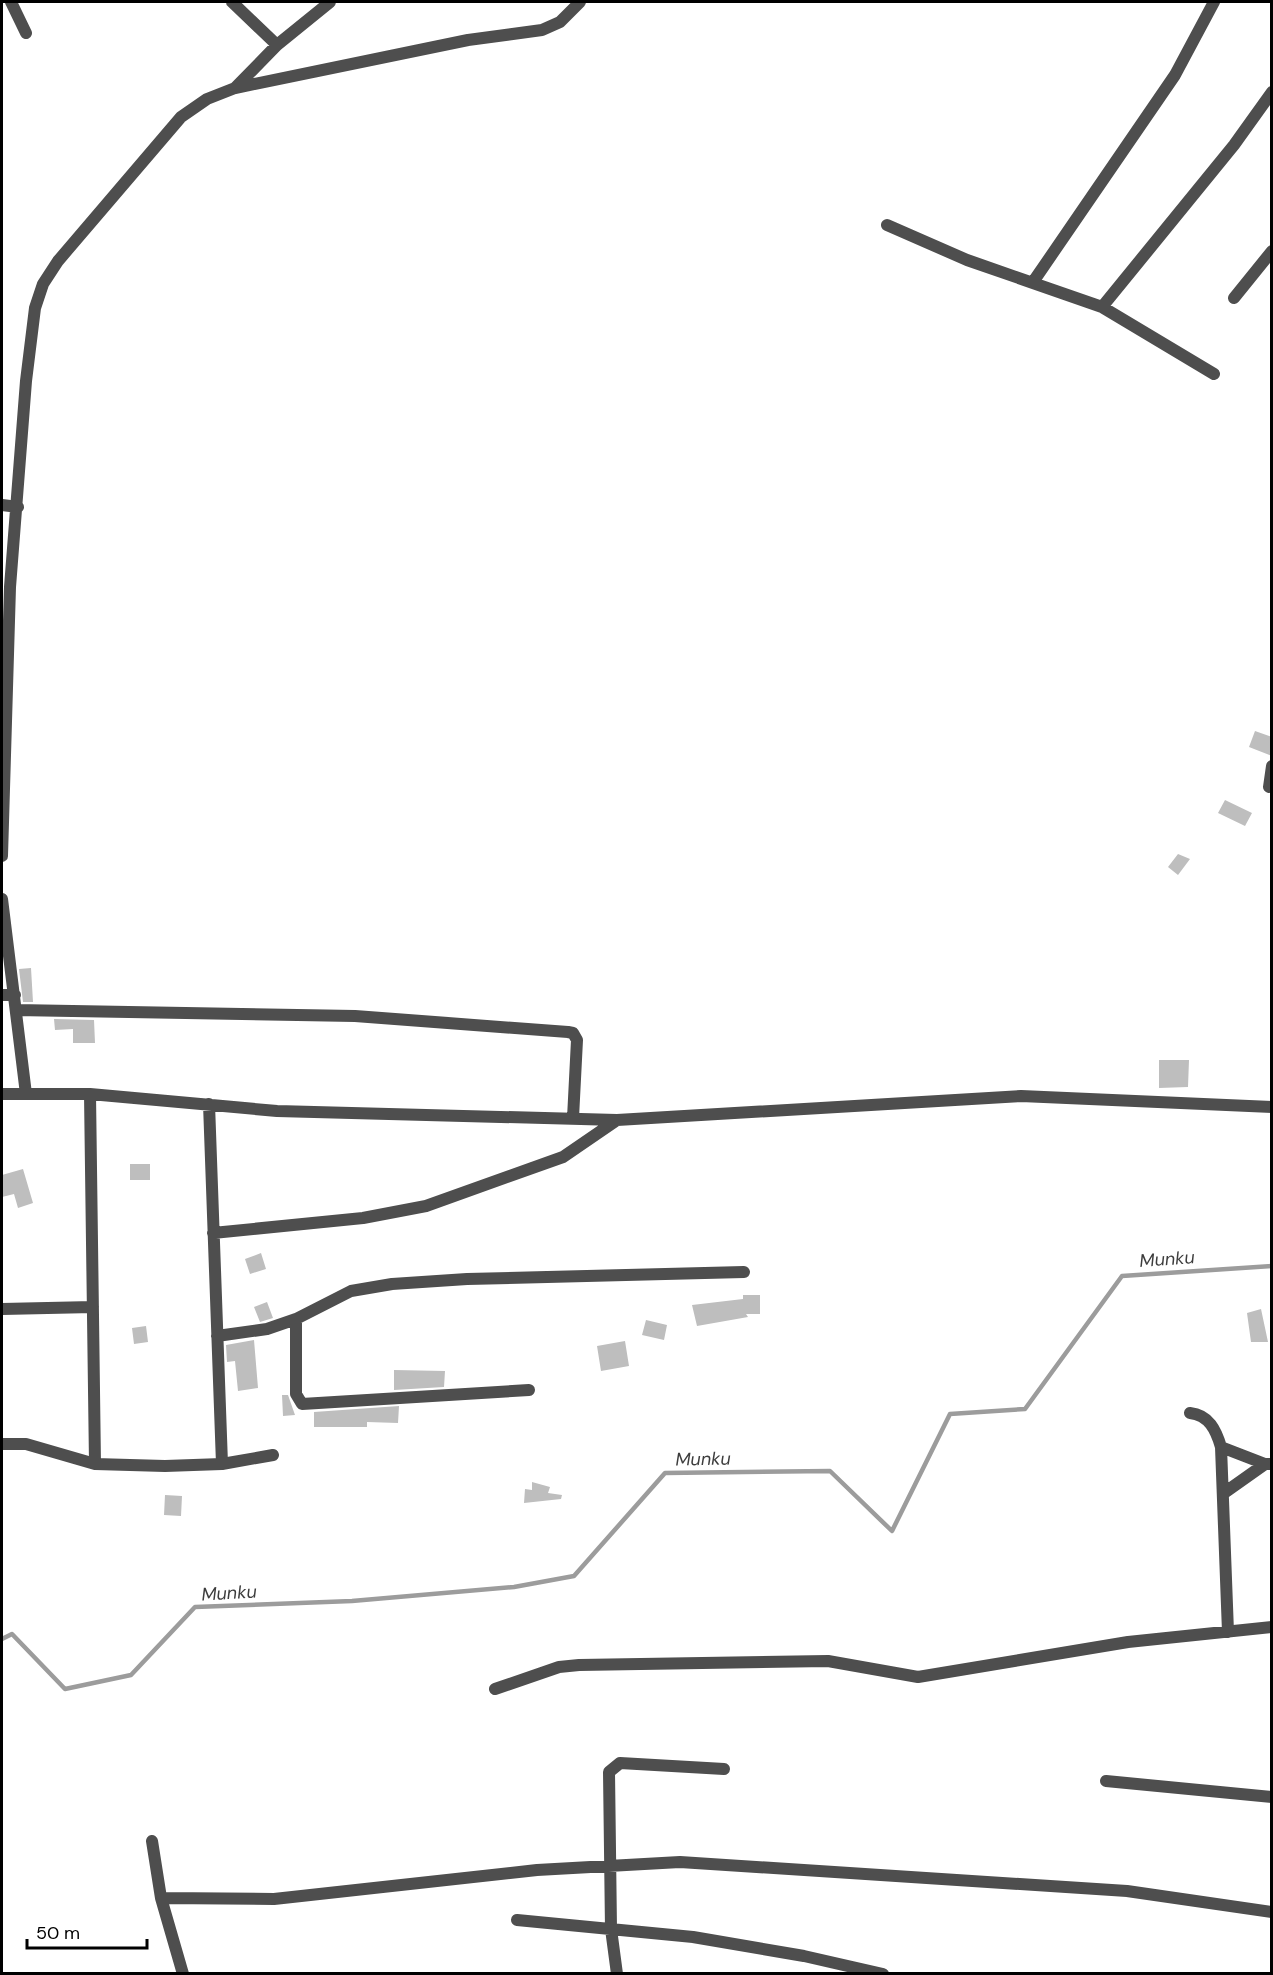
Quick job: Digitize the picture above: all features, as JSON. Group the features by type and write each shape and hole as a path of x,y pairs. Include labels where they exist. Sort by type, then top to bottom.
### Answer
{"street":[{"path":"11,2 26,33"},
{"path":"232,2 277,45"},
{"path":"235,88 277,45 330,2"},
{"path":"2,856 10,587 26,381 35,308 43,284 58,261 181,117 207,99 235,88 468,40 542,30 560,22 580,2"},
{"path":"1033,282 1175,75 1214,2"},
{"path":"1102,307 1234,146 1272,92"},
{"path":"886,225 967,260 1102,307 1214,374"},
{"path":"1234,298 1272,251"},
{"path":"2,505 18,507"},
{"path":"1269,787 1272,766"},
{"path":"2,899 26,1094"},
{"path":"2,994 15,995"},
{"path":"16,1010 355,1016 568,1032 573,1033 577,1040 573,1118"},
{"path":"2,1094 90,1094 278,1111 617,1120 1022,1096 1272,1107"},
{"path":"90,1094 95,1464"},
{"path":"209,1104 222,1464"},
{"path":"213,1233 363,1218 426,1206 563,1156 617,1120"},
{"path":"217,1336 267,1329 296,1319 351,1291 392,1284 467,1279 744,1272"},
{"path":"2,1309 93,1307"},
{"path":"296,1319 296,1394 302,1404 529,1390"},
{"path":"1190,1413 1198,1414 1212,1425 1221,1447 1228,1632"},
{"path":"2,1444 26,1444 95,1464 165,1466 222,1464 273,1455"},
{"path":"1221,1447 1268,1464"},
{"path":"1224,1493 1268,1464"},
{"path":"495,1689 559,1667 579,1665 828,1661 918,1677 1128,1642 1272,1627"},
{"path":"616,1974 611,1929 609,1772 620,1763 724,1769"},
{"path":"1106,1781 1272,1797"},
{"path":"153,1841 161,1898 183,1974"},
{"path":"161,1898 274,1899 537,1870 680,1862 1104,1890 1272,1912"},
{"path":"517,1920 693,1937 804,1956 883,1974"}],"building":[{"path":"1255,731 1272,737 1272,756 1249,747"},
{"path":"1225,800 1252,813 1245,826 1218,813"},
{"path":"1178,854 1190,859 1178,875 1168,867"},
{"path":"31,968 33,1002 23,1002 19,969"},
{"path":"54,1019 94,1020 95,1043 73,1043 73,1029 55,1030"},
{"path":"1159,1060 1189,1060 1188,1087 1159,1088"},
{"path":"130,1164 150,1164 150,1180 130,1180"},
{"path":"23,1169 33,1203 18,1208 14,1194 2,1197 2,1175"},
{"path":"261,1253 266,1269 250,1274 245,1259"},
{"path":"743,1295 760,1295 760,1314 746,1314 748,1317 697,1326 692,1305 743,1299"},
{"path":"267,1302 273,1318 260,1322 254,1307"},
{"path":"1261,1309 1268,1342 1251,1342 1247,1313"},
{"path":"646,1320 667,1325 664,1340 642,1335"},
{"path":"146,1326 148,1342 134,1344 132,1328"},
{"path":"254,1340 258,1388 238,1391 235,1361 227,1362 226,1345"},
{"path":"625,1341 629,1366 601,1371 597,1346"},
{"path":"394,1370 445,1371 444,1387 394,1390"},
{"path":"282,1395 288,1395 295,1415 283,1416"},
{"path":"399,1406 398,1423 367,1422 367,1427 314,1427 314,1412"},
{"path":"532,1482 550,1487 548,1493 562,1495 561,1499 524,1503 525,1489 532,1490"},
{"path":"165,1495 182,1496 181,1516 164,1515"}],"waterway":[{"name":"Munku","path":"2,1639 12,1634 65,1689 131,1675 195,1607 352,1601 514,1587 574,1576 665,1473 830,1471 892,1531 950,1414 1025,1409 1122,1276 1272,1266"}]}
